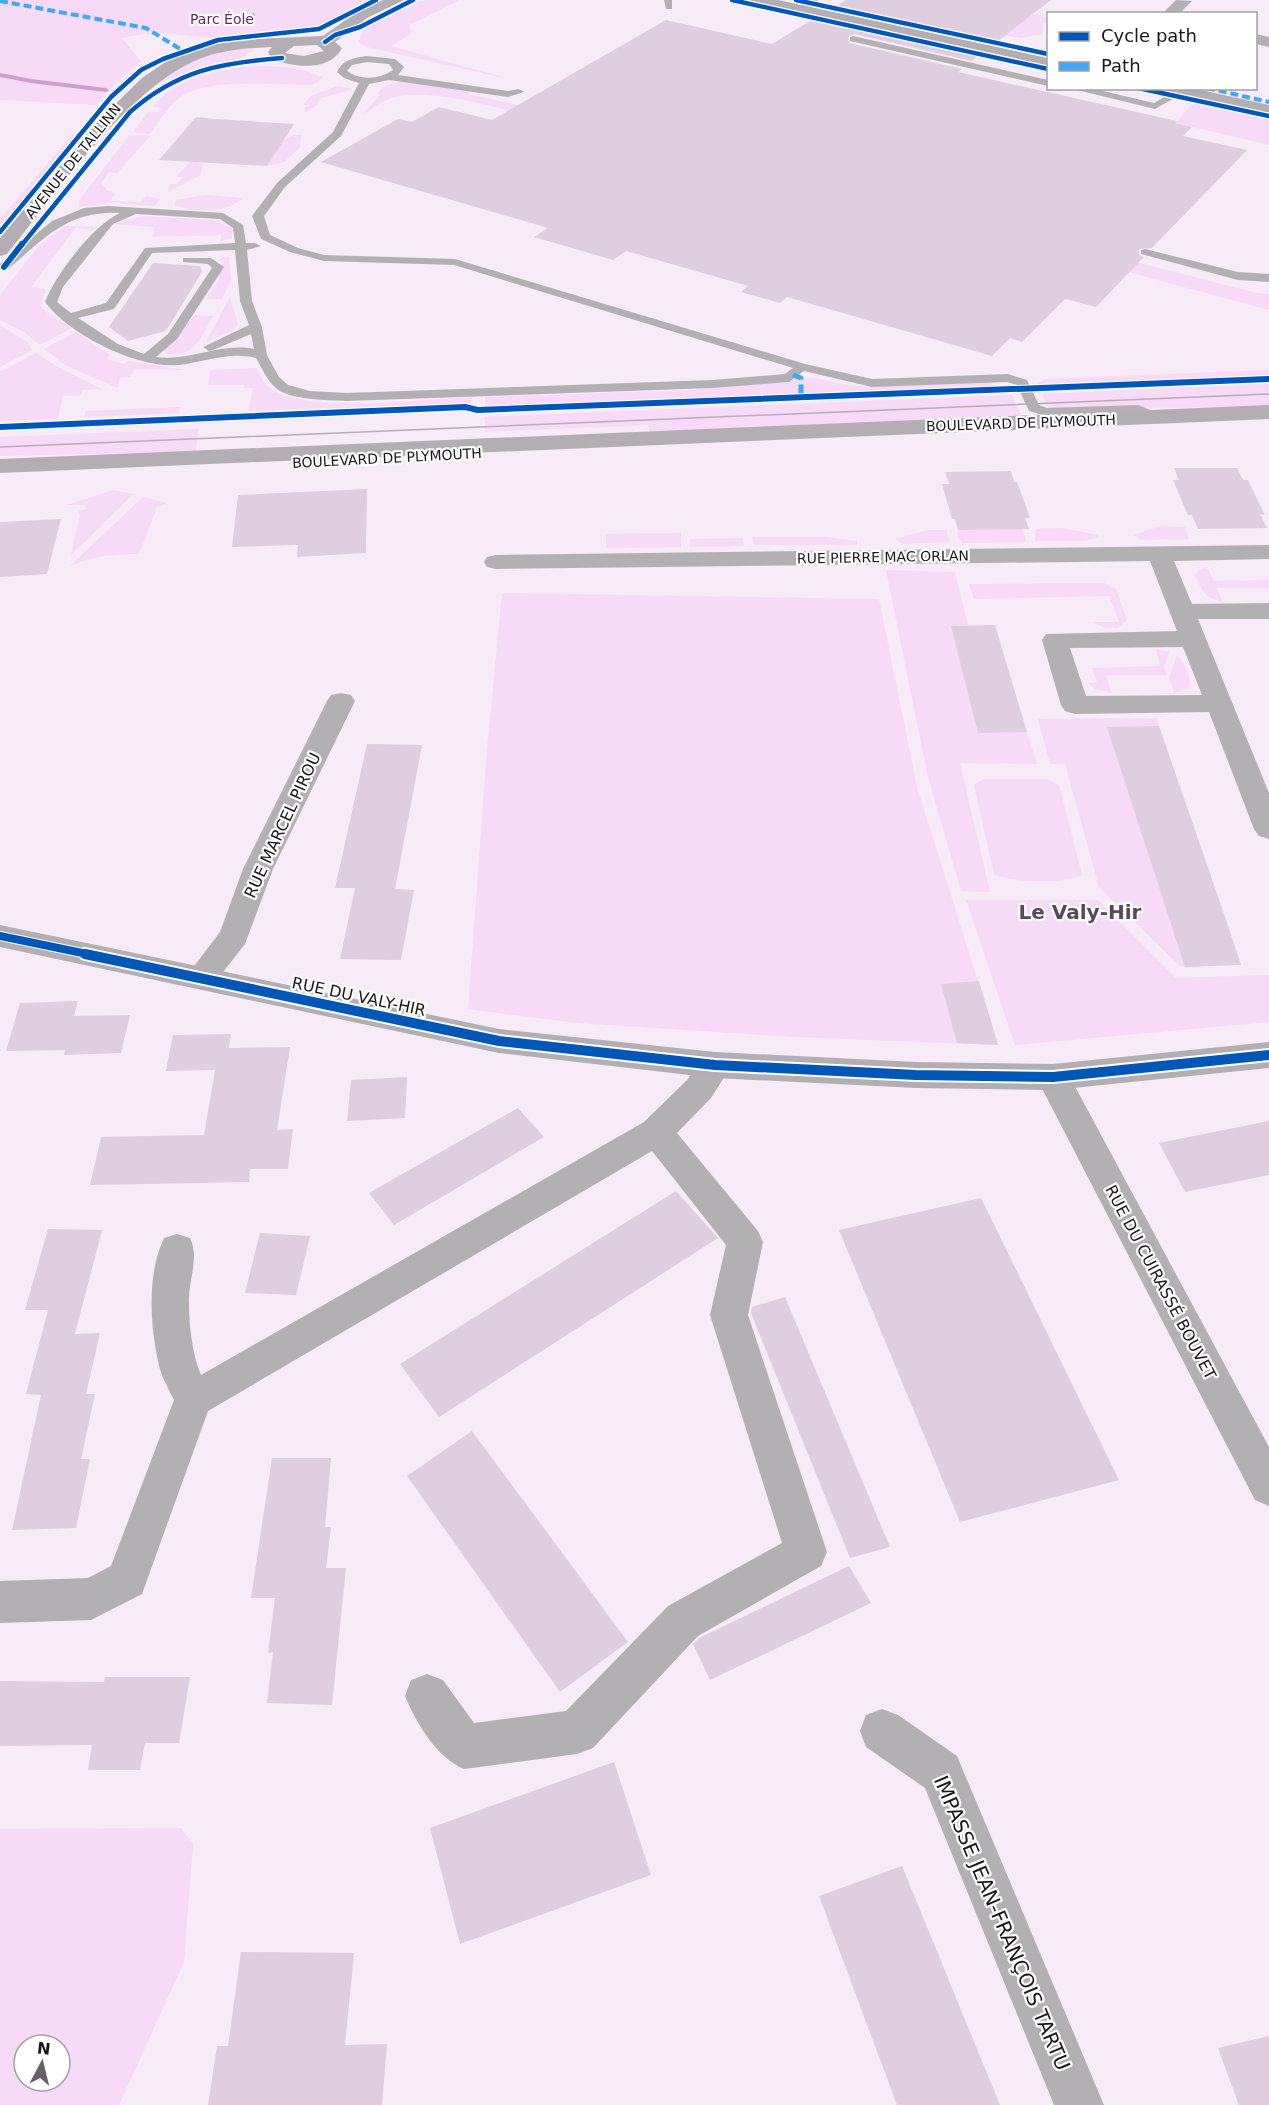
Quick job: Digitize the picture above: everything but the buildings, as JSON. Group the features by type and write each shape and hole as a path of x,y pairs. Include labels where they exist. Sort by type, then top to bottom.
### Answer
{"street":[{"path":"308,61 324,57 329,47 362,15 396,0"},
{"path":"757,0 808,5 1047,63"},
{"path":"1170,12 1184,1"},
{"name":"AVENUE DE TALLINN","path":"1,263 123,103 152,76 187,58 214,49 261,42 309,40 329,47"},
{"path":"282,58 276,52 290,42"},
{"name":"AVENUE DE TALLINN","path":"1,263 130,112 152,91 190,73 219,64 282,58 308,61"},
{"path":"1173,90 1269,110"},
{"name":"BOULEVARD DE PLYMOUTH","path":"0,466 1269,412"},
{"name":"BOULEVARD DE PLYMOUTH","path":"0,485 59,483 118,471 513,452 774,433"},
{"name":"RUE PIERRE MAC ORLAN","path":"496,562 1269,552"},
{"path":"1159,553 1269,829"},
{"path":"1182,612 1269,611"},
{"path":"1192,639 1055,640 1075,705 1218,703"},
{"name":"RUE MARCEL PIROU","path":"202,977 234,936 258,869 341,701"},
{"name":"RUE DU VALY-HIR","path":"0,936 499,1041 715,1065 916,1075 1053,1077 1269,1055"},
{"path":"0,1602 91,1599 127,1580 193,1400 656,1132 699,1089 715,1065"},
{"name":"RUE DU CUIRASSÉ BOUVET","path":"1053,1077 1269,1487"},
{"path":"427,1696 464,1747 577,1732 682,1621 806,1552 729,1315 745,1242 656,1132"},
{"path":"177,1249 170,1301 177,1363 193,1400"},
{"name":"IMPASSE JEAN-FRANÇOIS TARTU","path":"882,1731 941,1773 1079,2105"}],"lane":[{"path":"852,39 1047,83"},
{"path":"329,47 358,60 385,60 399,67 412,67"},
{"path":"308,61 342,69 358,60"},
{"path":"389,77 399,67"},
{"path":"342,69 345,75 366,80 389,77 508,94 521,91 466,76"},
{"path":"366,80 337,134 281,185 258,216 265,237 324,258 455,262 802,367 872,383 1008,378 1022,383 1034,408 1047,412 1138,409 1161,417"},
{"path":"1083,90 1155,106 1173,90"},
{"path":"1,263 72,214 108,209 223,216 268,203"},
{"path":"136,210 109,222 57,285 51,301 69,317 115,349 147,358 176,361 204,354 246,350 261,355"},
{"path":"223,216 239,227 243,247 246,301 256,327 261,355 274,379 283,388 310,395 346,397 712,384 789,378 802,367"},
{"path":"69,317 110,306 149,250 285,246"},
{"path":"244,283 261,258 285,246"},
{"path":"1145,252 1238,276 1269,278"},
{"path":"134,271 148,262 159,259 206,260 215,263 218,267 173,336 147,358"},
{"path":"204,354 210,346 256,327"}],"green space":[{"name":"Parc Éole","path":"0,0 373,0 314,29 219,39 154,32 122,38 141,61 120,79 96,105 0,100"},
{"path":"426,0 459,0 409,25 412,33 391,46 509,79 367,47 359,42 361,34 376,20"},
{"path":"1033,14 1047,17 1047,22 1043,24 1043,34 1021,38 1005,35"},
{"path":"257,47 242,58 194,69 153,86 164,76 188,62 214,54"},
{"path":"265,66 298,68 322,77 317,83 311,85 242,84 206,87 191,91 171,106 150,134 133,132 148,112 157,112 161,108 153,107 163,96 189,81 219,72"},
{"path":"411,82 470,92 468,94 572,117 561,125 476,102 430,95 391,98 363,114 380,95 378,93 381,89 397,83"},
{"path":"338,86 354,89 321,98 316,106 306,112 304,108 309,105 303,105 311,96"},
{"path":"1197,103 1269,118 1269,145 1176,123 1192,104"},
{"path":"73,134 78,134 0,226 0,219"},
{"path":"294,135 301,135 300,147 284,162 267,166 271,160 256,154"},
{"path":"129,136 150,136 117,173 109,172 101,183 108,191 116,193 110,201 141,202 146,196 161,199 154,206 111,203 79,207 80,199"},
{"path":"193,159 203,165 200,175 168,192 170,184 177,184 183,177 177,176"},
{"path":"205,195 243,198 228,207 210,210 183,208 175,205 176,200"},
{"path":"142,216 212,220 232,228 232,238 220,242 221,235 152,237 154,227 114,224"},
{"path":"65,226 96,227 91,231 76,227 31,287 46,289 41,305 46,312 72,328 40,345 24,332 0,320 0,295 39,246"},
{"path":"229,256 231,280 222,299 206,299 218,280 223,263 219,259"},
{"path":"1135,262 1257,293 1269,294 1269,310 1128,272"},
{"path":"230,297 238,324 235,329 206,342"},
{"path":"195,315 213,316 196,345 183,353 166,353 164,350"},
{"path":"0,325 27,342 32,350 0,367"},
{"path":"76,332 110,355 107,359 123,364 128,361 186,370 135,369 130,377 120,378 118,388 67,366 44,349"},
{"path":"36,353 102,389 82,390 81,395 63,396 58,419 0,421 0,372"},
{"path":"257,368 271,389 299,399 321,402 374,403 472,397 472,403 249,411 253,388 244,388 244,385 208,385 211,370"},
{"path":"1269,370 1269,375 1037,384 1045,379"},
{"path":"814,378 853,386 991,381 993,387 485,406 485,397 693,390"},
{"path":"1269,384 1269,406 1049,410 1042,394"},
{"path":"1012,395 1022,416 650,432 648,425 485,432 485,417"},
{"path":"180,407 179,413 84,417 86,411"},
{"path":"199,429 196,451 0,456 0,437"},
{"path":"113,490 133,494 71,555 80,515 78,511 85,510 86,505 67,505"},
{"path":"143,497 167,503 157,507 139,554 103,556 70,566"},
{"path":"1161,526 1185,527 1189,539 1142,540 1133,535"},
{"path":"1062,528 1098,535 1098,537 1085,541 1035,541 1036,529"},
{"path":"1023,529 1026,542 962,543 957,536 958,530"},
{"path":"928,530 946,530 950,542 903,544 895,539"},
{"path":"681,533 681,547 606,548 606,534"},
{"path":"752,537 826,537 857,541 857,545 754,545"},
{"path":"743,538 744,546 690,547 690,539"},
{"path":"1207,567 1214,581 1269,580 1269,588 1217,588 1223,602 1217,600 1205,593 1195,575 1199,570"},
{"path":"886,570 955,572 968,625 952,626 978,732 1027,732 1037,764 960,763 990,892 961,891 928,777"},
{"path":"1104,583 1116,589 1127,620 1118,628 1105,628 1093,622 1119,622 1109,596 974,599 969,584"},
{"path":"502,593 879,599 917,787 998,1045 796,1037 577,1023 468,1009 487,749"},
{"path":"1156,649 1169,652 1164,666 1167,675 1106,675 1111,693 1095,689 1088,683 1097,682 1092,668 1160,666"},
{"path":"1177,655 1183,662 1190,680 1188,689 1174,693 1169,678"},
{"path":"1156,718 1159,726 1185,967 1179,965 1099,887 1065,764 1050,764 1038,719"},
{"path":"983,779 1047,779 1059,785 1082,875 1063,880 1038,881 1013,879 994,874 974,785"},
{"path":"966,900 1098,900 1176,978 1269,975 1269,1022 1015,1045"},
{"path":"181,1828 193,1844 184,1962 119,2105 0,2105 0,1829"}],"waterway":[{"path":"0,75 106,90"}],"tram line":[{"path":"0,447 1269,394"}],"marked path":[{"path":"0,1 146,28 185,52"},
{"path":"1216,90 1269,102"},
{"path":"793,375 801,378 801,397"}],"cycle path":[{"path":"0,232 111,97 141,70 163,59 218,40 319,29 376,0"},
{"path":"325,42 335,35 360,27 413,0"},
{"path":"732,0 1047,69"},
{"path":"796,0 1047,54"},
{"path":"4,267 130,112 147,97 182,76 200,70 239,62 282,58"},
{"path":"1147,90 1269,116"},
{"path":"0,427 465,407 478,410 1269,379"},
{"path":"0,936 499,1041 715,1065 916,1075 1053,1077 1269,1055"}],"district":[{"name":"Le Valy-Hir","path":"1080,912"}]}
